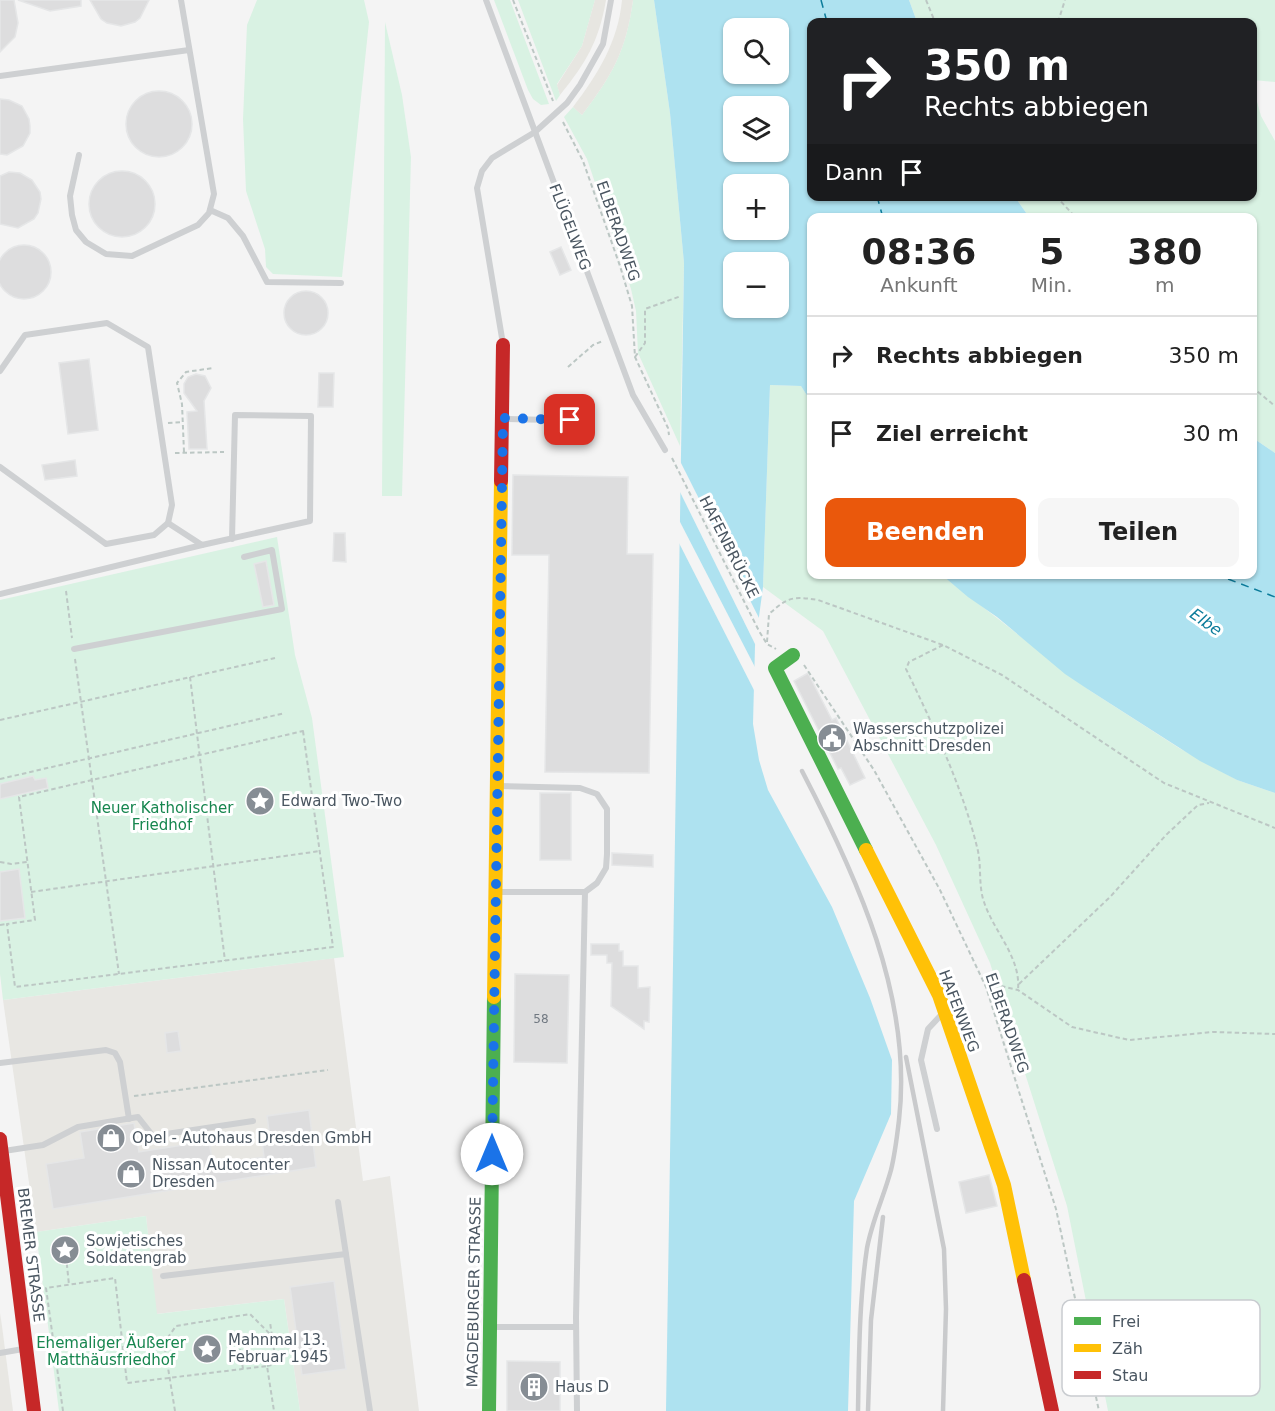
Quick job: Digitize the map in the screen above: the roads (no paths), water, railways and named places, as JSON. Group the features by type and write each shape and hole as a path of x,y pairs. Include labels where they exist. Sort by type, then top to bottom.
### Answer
{"street":[{"name":"MAGDEBURGER STRASSE","path":"489,1411 503,345"},
{"name":"HAFENWEG","path":"793,655 775,668 939,995 1004,1185 1052,1411"},
{"name":"BREMER STRASSE","path":"1,1147 34,1411"}],"lane":[{"path":"79,155 70,196 76,230 86,242 106,254 132,256 198,225 210,210 214,194 181,0"},
{"name":"FLÜGELWEG","path":"486,0 633,395 664,450"},
{"path":"503,345 477,188 482,171 492,158 535,132 557,112 580,85 603,44 611,0"},
{"path":"0,76 189,50"},
{"path":"210,210 228,218 243,236 267,282 341,283"},
{"path":"0,370 25,335 107,324 148,347 172,505 168,523 154,535 106,544 0,467"},
{"path":"0,594 310,521 311,416 235,415 232,538"},
{"path":"503,418 592,421"},
{"path":"168,523 202,545"},
{"path":"74,650 282,609 272,550 243,557"},
{"path":"495,892 585,892 597,883 606,868 607,809 597,794 580,788 497,786"},
{"path":"577,1411 576,1328 585,892"},
{"path":"937,1130 921,1060 928,1029 944,1011"},
{"path":"0,1063 106,1050 115,1053 120,1062 129,1119"},
{"path":"1,1147 43,1145 78,1127 138,1117 153,1136 254,1121"},
{"path":"338,1202 370,1411"},
{"path":"163,1276 346,1254"},
{"path":"490,1327 576,1328"},
{"path":"0,1353 27,1349"}],"water":[{"path":"654,0 909,0 916,18 807,18 807,201 1018,201 1026,213 807,213 807,396 801,386 770,385 763,587 755,646 753,724 759,760 768,790 832,907 870,998 892,1060 891,1114 854,1201 848,1411 666,1411 684,263 670,113"},
{"name":"Elbe","path":"1257,441 1275,453 1275,793 1237,780 1200,761 1065,674 997,617 947,579 1257,579"}],"railway":[{"path":"802,771 823,811 861,896 876,940 889,984 897,1029 901,1074 895,1152 872,1228 864,1268 858,1411"},
{"path":"906,1057 944,1249 946,1309 943,1411"},
{"path":"868,1411 871,1320 883,1217"}],"place":[{"name":"Wasserschutzpolizei Abschnitt Dresden","path":"832,738"},
{"name":"Edward Two-Two","path":"260,801"},
{"name":"Opel - Autohaus Dresden GmbH","path":"111,1138"},
{"name":"Nissan Autocenter Dresden","path":"131,1174"},
{"name":"Sowjetisches Soldatengrab","path":"65,1250"},
{"name":"Mahnmal 13. Februar 1945","path":"207,1349"},
{"name":"Haus D","path":"534,1387"}],"park label":[{"name":"Neuer Katholischer Friedhof","path":"162,816"},
{"name":"Ehemaliger Äußerer Matthäusfriedhof","path":"111,1352"}]}
